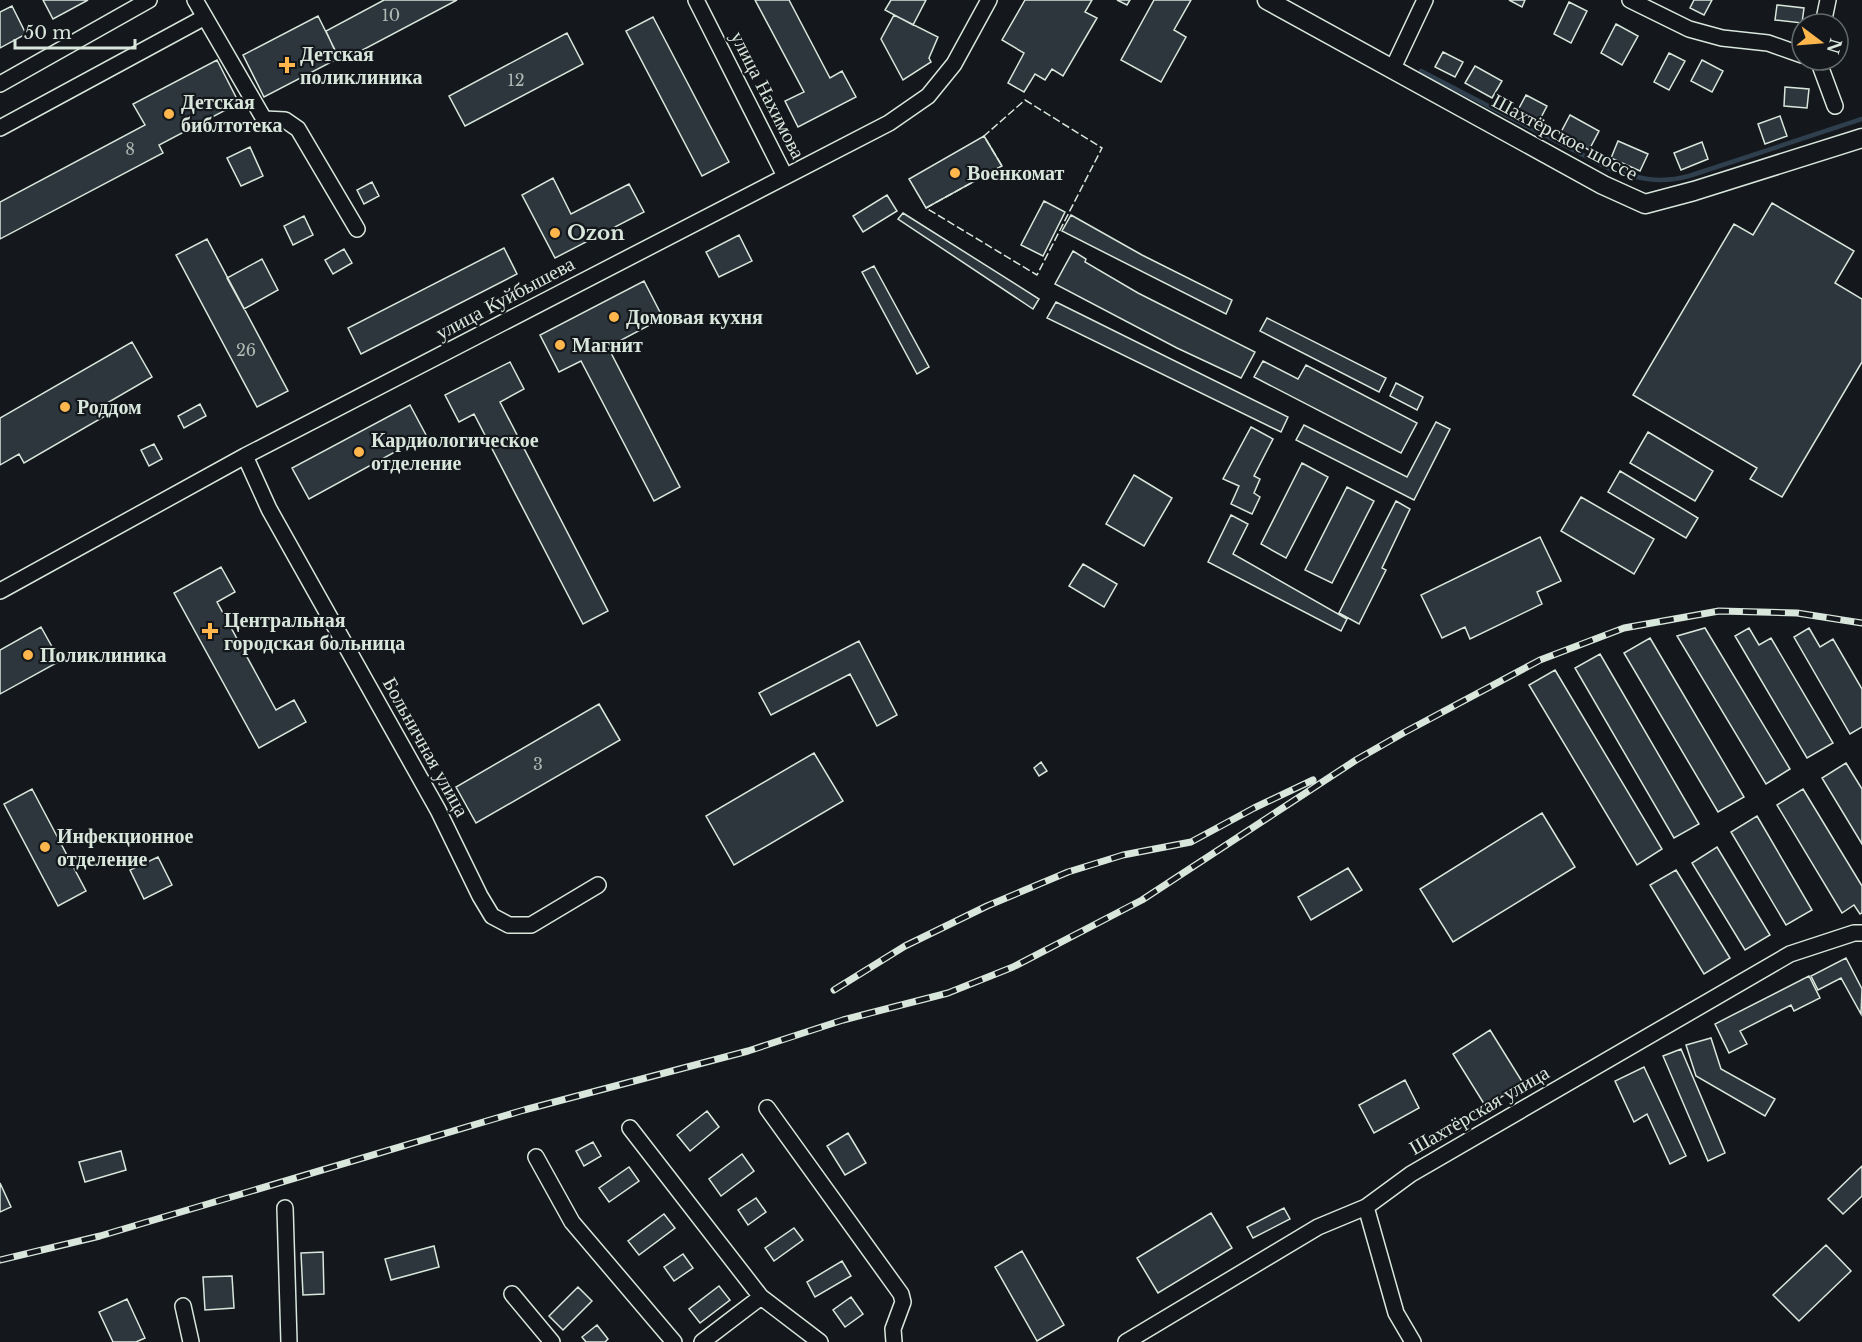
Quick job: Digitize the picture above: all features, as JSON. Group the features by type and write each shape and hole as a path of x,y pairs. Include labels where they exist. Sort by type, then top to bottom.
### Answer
{"street":[{"path":"195,0 264,119 285,120 298,129 357,229"},
{"name":"улица Нахимова","path":"696,0 785,176"},
{"name":"улица Куйбышева","path":"0,591 245,456 889,123 928,96 954,64 989,0"},
{"name":"Шахтёрское шоссе","path":"1267,0 1603,185 1645,204 1694,191 1862,138"},
{"path":"1392,70 1425,0"},
{"path":"1630,0 1689,29 1722,38 1768,43 1790,51"},
{"path":"0,84 143,2"},
{"path":"0,128 205,17"},
{"path":"1822,72 1835,106"},
{"name":"Больничная улица","path":"245,456 269,509 438,810 480,896 492,915 509,925 531,925 598,885"},
{"name":"Шахтёрская улица","path":"1126,1342 1318,1227 1366,1207 1421,1168 1790,954 1854,933 1862,933"},
{"path":"767,1108 902,1294 903,1302 893,1329 894,1342"},
{"path":"630,1128 761,1297 820,1342"},
{"path":"536,1157 572,1222 674,1342"},
{"path":"1366,1207 1396,1313 1413,1342"},
{"path":"285,1208 289,1342"},
{"path":"512,1294 552,1342"},
{"path":"702,1342 761,1297"},
{"path":"183,1306 191,1342"}],"building":[{"path":"43,0 88,0 53,19"},
{"path":"384,0 457,0 340,62 326,31"},
{"path":"755,0 789,0 830,78 842,71 856,97 798,127 785,101 804,92"},
{"path":"891,0 926,0 913,25 885,10"},
{"path":"1025,0 1092,0 1085,12 1097,18 1063,76 1052,69 1045,80 1035,74 1024,92 1008,83 1024,53 1002,40"},
{"path":"1117,0 1130,0 1127,5"},
{"path":"1154,0 1191,0 1174,30 1186,37 1161,82 1121,60"},
{"path":"1509,0 1525,0 1522,7"},
{"path":"1694,0 1712,0 1704,15 1690,8"},
{"path":"1569,2 1587,11 1571,43 1554,34"},
{"path":"1777,5 1804,8 1803,12 1790,12 1790,22 1775,20"},
{"path":"12,6 26,34 0,48 0,12"},
{"path":"894,15 938,37 929,58 931,62 903,80 881,39"},
{"path":"318,16 339,58 264,97 243,55"},
{"path":"653,17 729,162 702,176 626,31"},
{"path":"1616,24 1638,36 1622,65 1601,53"},
{"path":"567,33 583,64 465,126 449,96"},
{"path":"1443,52 1463,62 1455,77 1435,67"},
{"path":"1669,53 1685,61 1669,90 1654,82"},
{"path":"217,60 239,103 159,145 163,153 0,239 0,202 145,125 133,104"},
{"path":"1702,60 1723,71 1712,92 1691,81"},
{"path":"1475,66 1502,81 1492,98 1465,83"},
{"path":"1785,87 1809,89 1807,108 1784,106"},
{"path":"1526,95 1547,106 1538,123 1517,112"},
{"path":"1570,115 1599,131 1589,150 1560,134"},
{"path":"1780,116 1787,136 1765,144 1758,124"},
{"name":"Военкомат","path":"984,136 1002,166 926,208 909,179"},
{"path":"1618,141 1648,154 1640,171 1611,158"},
{"path":"1702,142 1708,159 1681,170 1674,153"},
{"path":"250,147 263,176 241,186 227,158"},
{"path":"553,178 571,214 629,184 644,212 555,258 522,195"},
{"path":"372,182 379,196 364,204 357,190"},
{"path":"887,195 897,211 863,232 853,216"},
{"path":"1044,201 1065,212 1043,256 1021,245"},
{"path":"1772,203 1854,251 1835,283 1862,299 1862,362 1782,497 1750,479 1757,468 1633,395 1734,224 1753,235"},
{"path":"903,213 1039,299 1033,309 898,219"},
{"path":"1071,215 1142,255 1232,300 1226,314 1062,231"},
{"path":"304,216 313,235 293,245 284,226"},
{"path":"739,235 752,261 719,277 706,252"},
{"path":"207,239 288,391 257,407 176,255"},
{"path":"504,248 517,274 361,354 348,328"},
{"path":"344,249 352,263 333,274 325,260"},
{"path":"1073,251 1086,259 1085,262 1138,293 1255,352 1241,378 1177,348 1055,284"},
{"path":"262,259 278,290 244,309 227,278"},
{"path":"874,266 929,367 917,374 862,272"},
{"path":"644,281 663,318 608,347 680,487 654,501 581,361 559,372 540,335"},
{"path":"1056,302 1288,417 1281,432 1047,318"},
{"path":"1267,318 1386,378 1379,392 1260,331"},
{"name":"Роддом","path":"132,342 152,377 107,403 112,412 24,463 19,454 0,465 0,418"},
{"path":"1263,361 1298,379 1306,365 1417,423 1401,453 1254,377"},
{"path":"510,362 524,389 500,402 608,611 583,624 474,414 459,422 445,395"},
{"path":"1396,383 1423,397 1417,410 1390,396"},
{"path":"200,404 206,416 184,428 178,416"},
{"name":"Кардиологическое отделение","path":"410,405 426,435 309,499 292,468"},
{"path":"1436,422 1450,429 1414,500 1296,440 1304,425 1407,477"},
{"path":"1251,427 1273,439 1254,476 1260,479 1254,493 1260,497 1252,514 1231,504 1239,486 1223,479"},
{"path":"1648,432 1713,471 1695,501 1630,463"},
{"path":"154,444 162,459 149,466 141,450"},
{"path":"1302,463 1328,477 1286,558 1261,544"},
{"path":"1620,471 1698,518 1686,538 1608,492"},
{"path":"1134,475 1172,498 1144,546 1106,524"},
{"path":"1347,487 1374,501 1332,583 1305,570"},
{"path":"1581,497 1654,539 1634,574 1561,531"},
{"path":"1396,501 1410,509 1382,568 1386,570 1359,624 1339,613"},
{"path":"1231,515 1248,524 1233,554 1347,619 1341,631 1208,562"},
{"path":"1540,537 1561,581 1537,592 1542,604 1470,639 1465,627 1442,638 1421,595"},
{"path":"1083,564 1117,584 1104,607 1069,586"},
{"path":"221,567 235,592 217,602 276,710 294,700 306,722 259,748 174,593"},
{"name":"Поликлиника","path":"41,627 60,661 0,694 0,650"},
{"path":"1705,628 1790,769 1766,784 1677,636"},
{"path":"1749,628 1759,645 1771,638 1833,743 1807,758 1735,636"},
{"path":"1809,628 1820,647 1833,639 1862,689 1862,727 1850,734 1794,637"},
{"path":"1650,638 1744,797 1718,812 1624,653"},
{"path":"859,641 897,715 877,726 850,674 771,715 759,693"},
{"path":"1600,654 1699,824 1674,838 1575,668"},
{"path":"1555,670 1662,849 1637,865 1529,685"},
{"path":"599,704 620,740 476,823 456,787"},
{"path":"814,753 843,801 734,865 706,816"},
{"path":"1041,762 1047,771 1039,776 1034,768"},
{"path":"1846,763 1862,789 1862,844 1822,778"},
{"name":"Инфекционное отделение","path":"32,789 86,891 58,906 4,804"},
{"path":"1803,789 1862,886 1862,913 1860,914 1854,905 1842,913 1777,805"},
{"path":"1542,813 1575,867 1453,942 1420,889"},
{"path":"1757,816 1812,910 1786,925 1731,832"},
{"path":"1717,847 1770,935 1745,950 1692,863"},
{"path":"158,857 172,885 144,899 130,870"},
{"path":"1348,868 1362,890 1311,920 1298,897"},
{"path":"1676,870 1730,958 1704,974 1650,885"},
{"path":"1846,958 1862,989 1861,1014 1841,978 1818,990 1811,976"},
{"path":"1809,976 1820,998 1794,1011 1791,1005 1740,1031 1747,1044 1729,1053 1715,1024"},
{"path":"1490,1030 1523,1083 1486,1107 1453,1054"},
{"path":"1711,1038 1721,1069 1775,1099 1765,1116 1696,1076 1686,1045"},
{"path":"1681,1049 1725,1153 1708,1161 1663,1056"},
{"path":"1644,1067 1686,1156 1670,1164 1647,1114 1634,1122 1615,1081"},
{"path":"1405,1080 1419,1108 1374,1133 1359,1105"},
{"path":"707,1111 719,1127 690,1151 677,1135"},
{"path":"848,1133 866,1163 845,1175 827,1146"},
{"path":"593,1142 601,1156 584,1166 576,1151"},
{"path":"121,1151 126,1170 85,1182 79,1162"},
{"path":"742,1154 754,1171 721,1196 709,1179"},
{"path":"1862,1166 1862,1196 1843,1214 1828,1199"},
{"path":"629,1167 639,1181 609,1202 599,1188"},
{"path":"0,1183 11,1207 0,1212"},
{"path":"756,1198 766,1212 748,1225 738,1210"},
{"path":"1284,1208 1290,1219 1253,1238 1247,1227"},
{"path":"1211,1213 1232,1248 1158,1293 1137,1258"},
{"path":"664,1214 675,1228 639,1255 628,1241"},
{"path":"794,1228 803,1240 774,1261 765,1248"},
{"path":"1826,1245 1851,1271 1799,1321 1773,1295"},
{"path":"434,1246 439,1267 391,1280 385,1259"},
{"path":"1022,1251 1064,1325 1037,1341 995,1267"},
{"path":"323,1252 324,1294 303,1295 301,1253"},
{"path":"683,1254 693,1268 674,1281 664,1267"},
{"path":"842,1261 851,1276 815,1297 807,1282"},
{"path":"232,1276 234,1308 205,1310 203,1277"},
{"path":"719,1286 730,1300 700,1323 689,1309"},
{"path":"578,1287 592,1301 563,1330 549,1316"},
{"path":"851,1297 863,1314 845,1327 833,1310"},
{"path":"127,1299 145,1338 136,1342 113,1342 99,1312"},
{"path":"597,1325 608,1339 605,1342 586,1342 582,1337"}],"waterway":[{"path":"1421,71 1610,169 1658,180 1689,176 1862,119"}],"railway":[{"path":"0,1260 100,1236 524,1110 748,1051 843,1020 948,993 1013,967 1142,900 1356,760 1405,732 1540,660 1624,628 1719,611 1797,613 1862,623"},
{"path":"834,990 905,946 987,906 1068,872 1123,855 1191,842 1313,780"}],"fence":[{"path":"1025,100 1102,148 1037,275 926,208 1002,166 984,136 1025,100"}],"place":[{"name":"Детская поликлиника","path":"287,65"},
{"name":"Детская библтотека","path":"169,114"},
{"name":"Военкомат","path":"955,173"},
{"name":"Ozon","path":"555,233"},
{"name":"Домовая кухня","path":"614,317"},
{"name":"Магнит","path":"560,345"},
{"name":"Роддом","path":"65,407"},
{"name":"Кардиологическое отделение","path":"359,452"},
{"name":"Центральная городская больница","path":"210,631"},
{"name":"Поликлиника","path":"28,655"},
{"name":"Инфекционное отделение","path":"45,847"}]}
